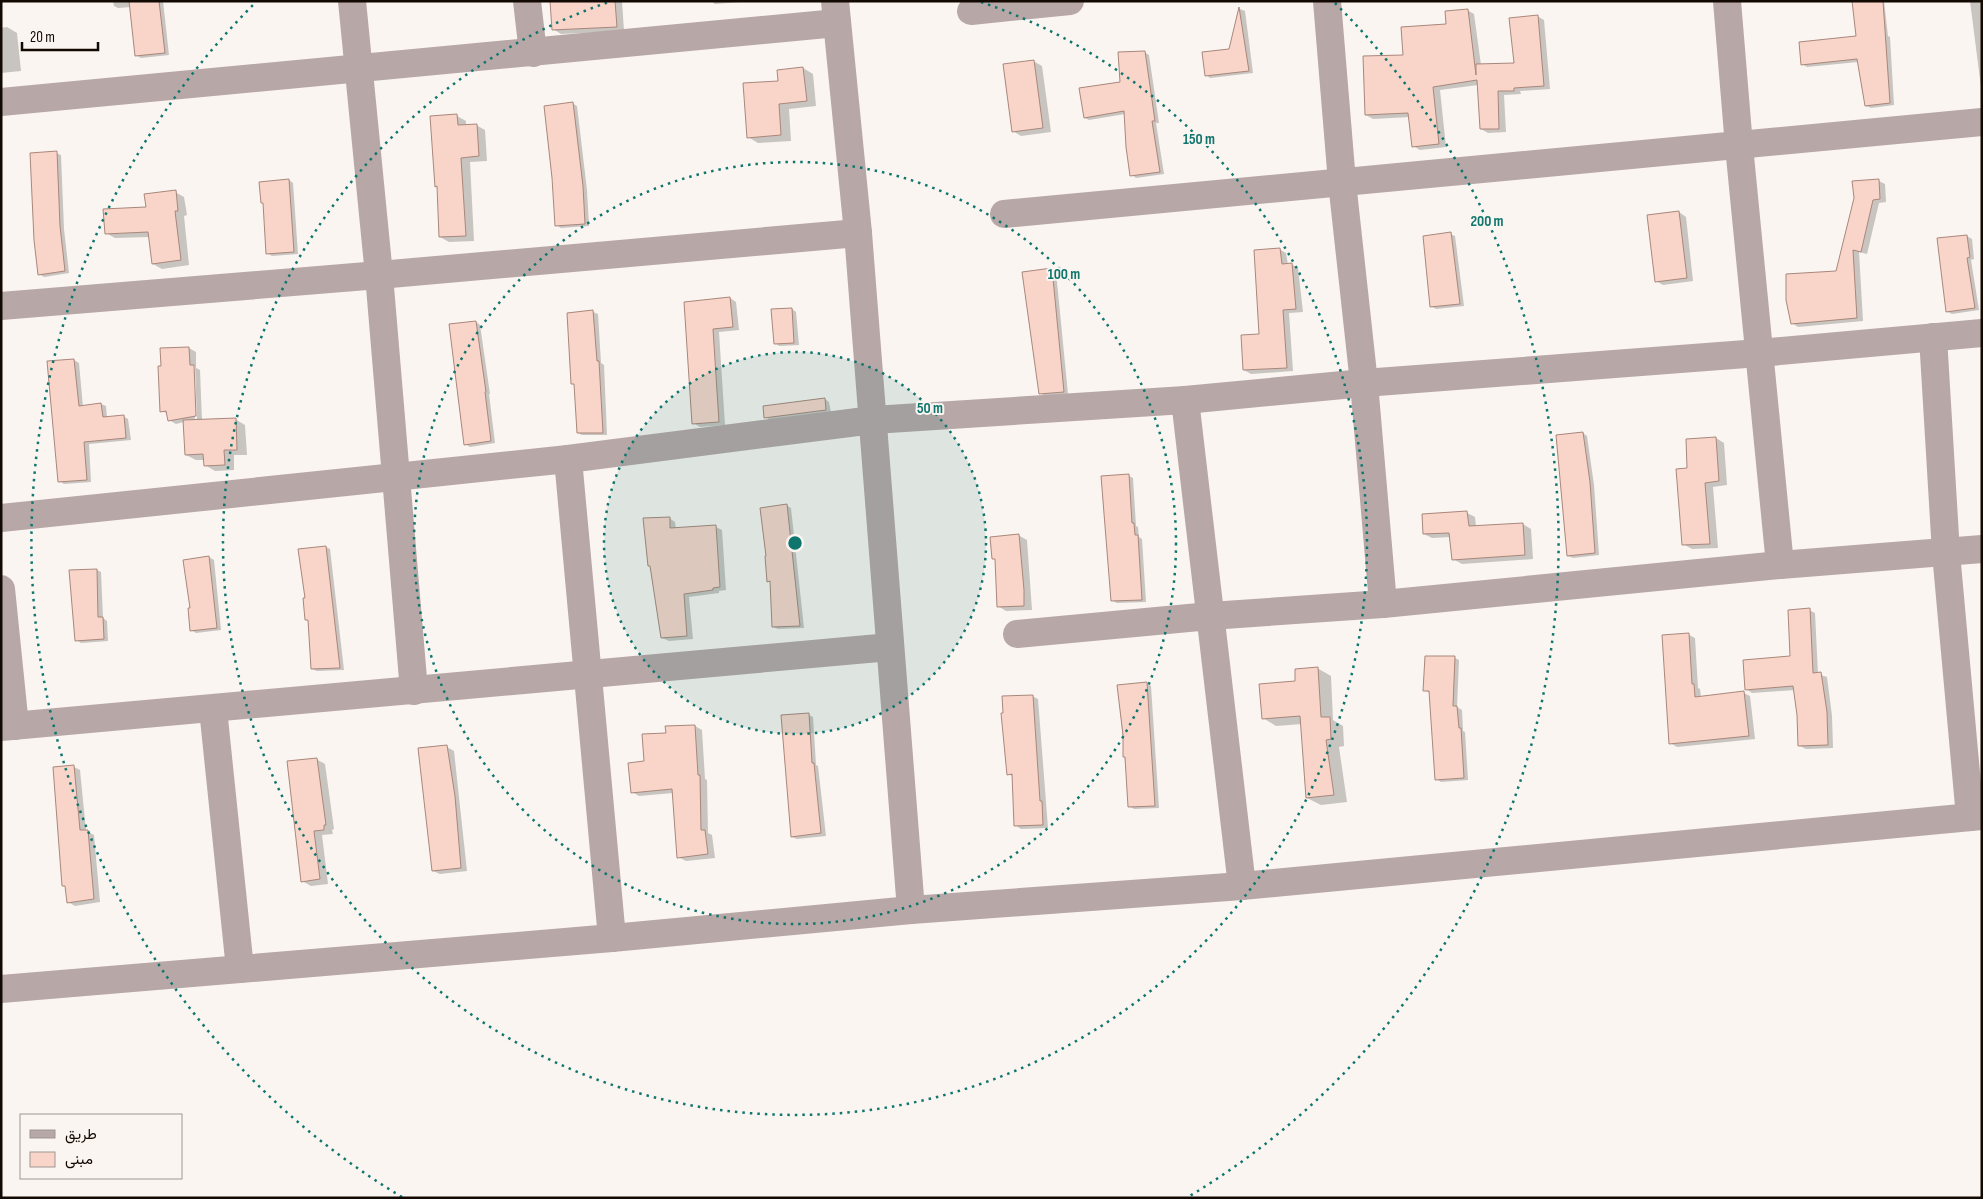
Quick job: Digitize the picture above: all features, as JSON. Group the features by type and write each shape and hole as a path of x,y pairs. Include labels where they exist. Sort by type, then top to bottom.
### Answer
{"street":[{"path":"352,1 379,275 414,691"},
{"path":"527,1 532,53"},
{"path":"971,11 1070,1"},
{"path":"1327,1 1342,182 1364,383 1383,604"},
{"path":"1727,1 1739,146 1780,565"},
{"path":"1,102 532,53 836,12 858,233 911,910"},
{"path":"1004,214 1982,122"},
{"path":"1,306 858,233"},
{"path":"1,518 568,459 873,420 1185,400 1364,383 1759,353 1982,333"},
{"path":"1,989 612,938 911,910 1242,886 1976,816 1946,553 1933,337"},
{"path":"1185,400 1242,886"},
{"path":"568,459 612,938"},
{"path":"1017,634 1210,616 1383,604 1780,565 1982,549"},
{"path":"1,589 8,726 890,647"},
{"path":"213,709 240,969"}],"building":[{"path":"129,1 159,1 165,53 135,56"},
{"path":"550,1 615,1 617,27 552,30"},
{"path":"1852,1 1883,1 1890,103 1865,106 1857,59 1801,65 1799,42 1856,36"},
{"path":"1239,7 1249,71 1205,76 1202,52 1229,49"},
{"path":"1468,9 1476,75 1476,64 1514,63 1509,18 1538,15 1544,86 1514,88 1514,91 1498,91 1499,129 1480,129 1477,80 1433,87 1439,144 1412,147 1408,113 1365,115 1363,56 1403,55 1401,27 1446,24 1445,11"},
{"path":"1145,51 1155,121 1152,121 1160,172 1130,176 1124,111 1084,118 1079,88 1120,82 1118,52"},
{"path":"1034,60 1043,128 1012,132 1003,64"},
{"path":"803,67 807,101 779,104 781,135 747,138 743,83 778,81 777,70"},
{"path":"573,102 583,186 585,224 555,226 544,106"},
{"path":"457,114 458,125 477,124 479,156 461,158 466,236 439,237 437,186 435,187 430,116"},
{"path":"57,151 60,226 65,271 38,275 34,240 30,153"},
{"path":"289,179 294,252 266,254 263,203 261,203 259,182"},
{"path":"1879,179 1880,199 1873,200 1861,252 1853,250 1857,318 1791,324 1786,300 1786,274 1836,271 1854,198 1852,181"},
{"path":"176,190 178,211 175,211 181,260 152,264 148,232 105,234 103,209 146,207 144,194"},
{"path":"1679,211 1687,278 1655,282 1647,215"},
{"path":"1451,232 1460,304 1430,307 1423,236"},
{"path":"1967,235 1970,257 1967,258 1975,308 1946,312 1937,238"},
{"path":"1280,248 1282,264 1292,263 1296,309 1283,310 1287,368 1243,370 1241,335 1259,334 1254,250"},
{"path":"1052,268 1064,392 1039,394 1022,272"},
{"path":"730,297 733,327 713,329 719,422 692,424 684,302"},
{"path":"792,308 794,343 774,344 771,309"},
{"path":"593,310 597,361 599,361 603,433 577,433 574,384 571,384 567,313"},
{"path":"476,321 491,441 464,445 449,324"},
{"path":"189,347 190,365 194,365 196,416 168,421 166,411 160,412 158,366 161,366 160,348"},
{"path":"74,359 79,406 101,403 103,417 124,415 126,438 84,442 87,480 58,482 47,361"},
{"path":"825,398 826,410 764,418 763,406"},
{"path":"236,418 237,450 224,450 225,465 204,466 203,454 185,455 183,420"},
{"path":"1583,432 1590,482 1595,553 1567,556 1556,435"},
{"path":"1716,437 1719,481 1705,483 1710,544 1682,545 1676,469 1687,468 1686,439"},
{"path":"1129,474 1132,523 1134,523 1135,535 1138,535 1142,600 1111,601 1101,476"},
{"path":"787,504 800,626 772,627 770,581 767,582 760,508"},
{"path":"1467,511 1469,526 1523,523 1525,555 1452,560 1449,533 1423,534 1422,514"},
{"path":"670,517 670,528 716,525 720,587 713,588 713,590 684,594 687,636 661,638 650,566 648,566 643,518"},
{"path":"1019,534 1024,606 997,607 995,559 992,559 990,537"},
{"path":"326,546 340,668 311,669 308,620 305,620 303,598 305,598 298,549"},
{"path":"209,556 217,628 190,631 188,608 190,608 183,560"},
{"path":"97,569 98,617 103,617 104,639 75,641 69,570"},
{"path":"1810,608 1813,673 1821,672 1827,712 1828,745 1798,746 1797,715 1793,686 1745,690 1743,660 1790,656 1788,610"},
{"path":"1689,633 1692,684 1694,684 1695,697 1744,691 1749,736 1669,744 1662,635"},
{"path":"1425,656 1455,656 1453,706 1457,706 1459,728 1461,728 1464,778 1435,780 1429,691 1423,691"},
{"path":"1318,667 1321,717 1330,717 1331,739 1326,740 1334,795 1306,798 1300,716 1262,719 1259,684 1295,681 1295,669"},
{"path":"1147,682 1155,806 1128,807 1125,757 1123,757 1123,735 1117,685"},
{"path":"1033,695 1043,825 1014,826 1012,774 1007,775 1001,713 1003,713 1002,696"},
{"path":"809,713 812,763 814,763 821,833 791,837 781,715"},
{"path":"695,725 698,775 700,775 701,830 705,830 708,854 677,858 672,789 631,793 628,763 644,761 642,734 666,733 665,726"},
{"path":"447,745 455,796 461,868 432,871 418,748"},
{"path":"317,758 326,825 324,825 324,830 314,831 320,879 301,882 287,761"},
{"path":"74,765 80,830 88,830 94,899 67,903 65,886 62,886 53,767"}]}
